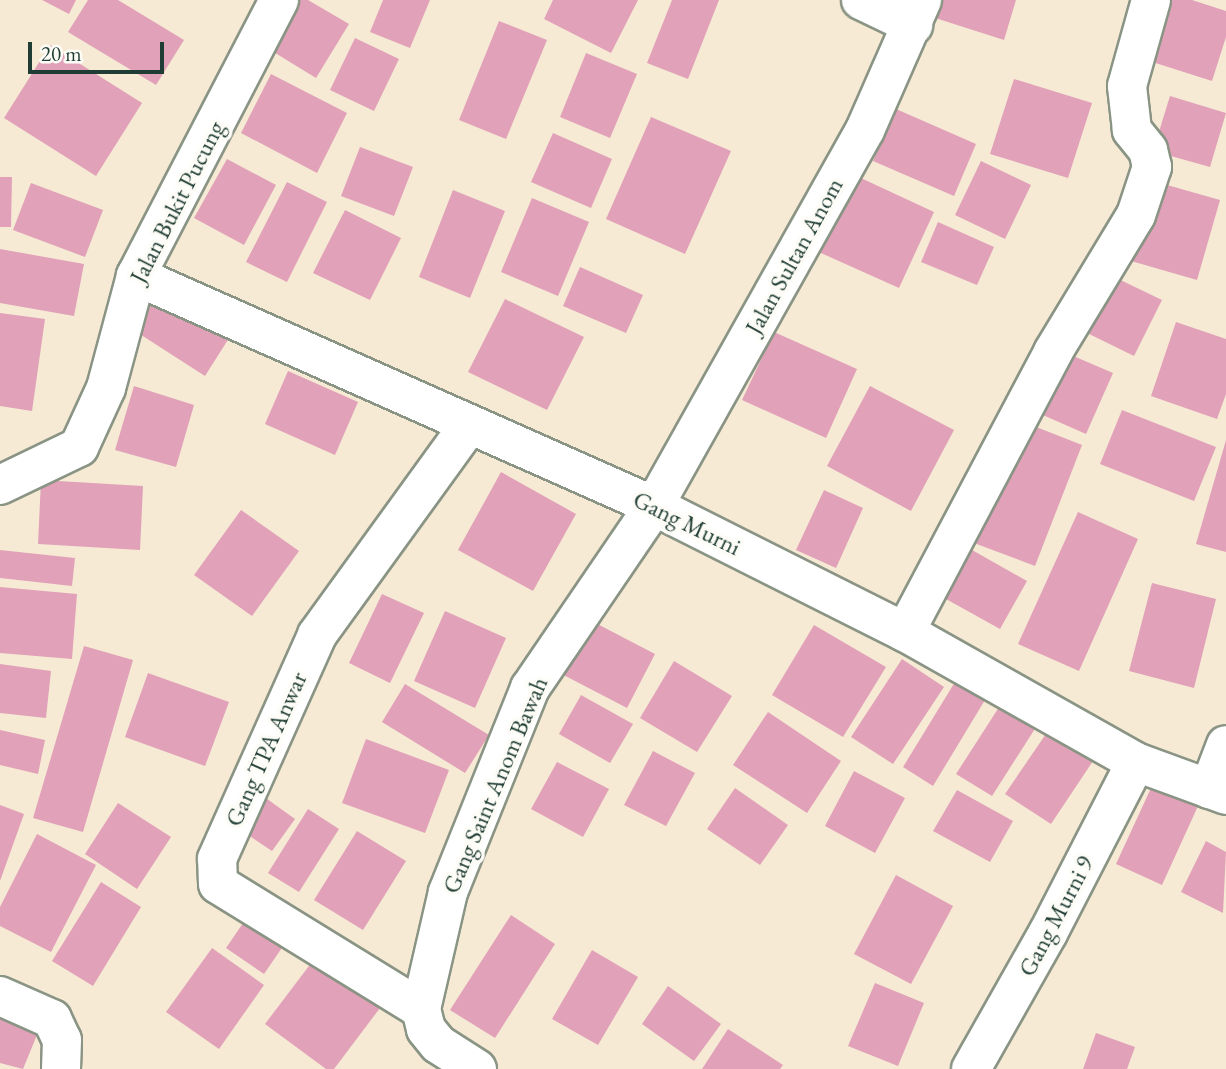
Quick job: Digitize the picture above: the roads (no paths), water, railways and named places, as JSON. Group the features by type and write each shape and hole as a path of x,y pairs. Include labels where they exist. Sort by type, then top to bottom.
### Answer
{"street":[{"path":"861,0 918,13"},
{"path":"905,632 1053,352 1136,215 1152,167 1148,150 1132,130 1127,86 1151,0"},
{"name":"Jalan Bukit Pucung","path":"0,485 79,447 106,388 136,276 271,3"},
{"name":"Jalan Sultan Anom","path":"654,506 865,130 918,13"},
{"name":"Gang Murni","path":"136,276 654,506 905,632 1136,762 1217,792"},
{"name":"Gang TPA Anwar","path":"421,1009 218,884 216,859 317,635 469,425"},
{"name":"Gang Saint Anom Bawah","path":"421,1009 448,892 530,688 654,506"},
{"path":"1217,792 1226,745"},
{"name":"Gang Murni 9","path":"971,1069 1048,933 1136,762"},
{"path":"0,996 52,1019 62,1040 61,1069"},
{"path":"421,1009 426,1029 438,1044 477,1069"}]}
